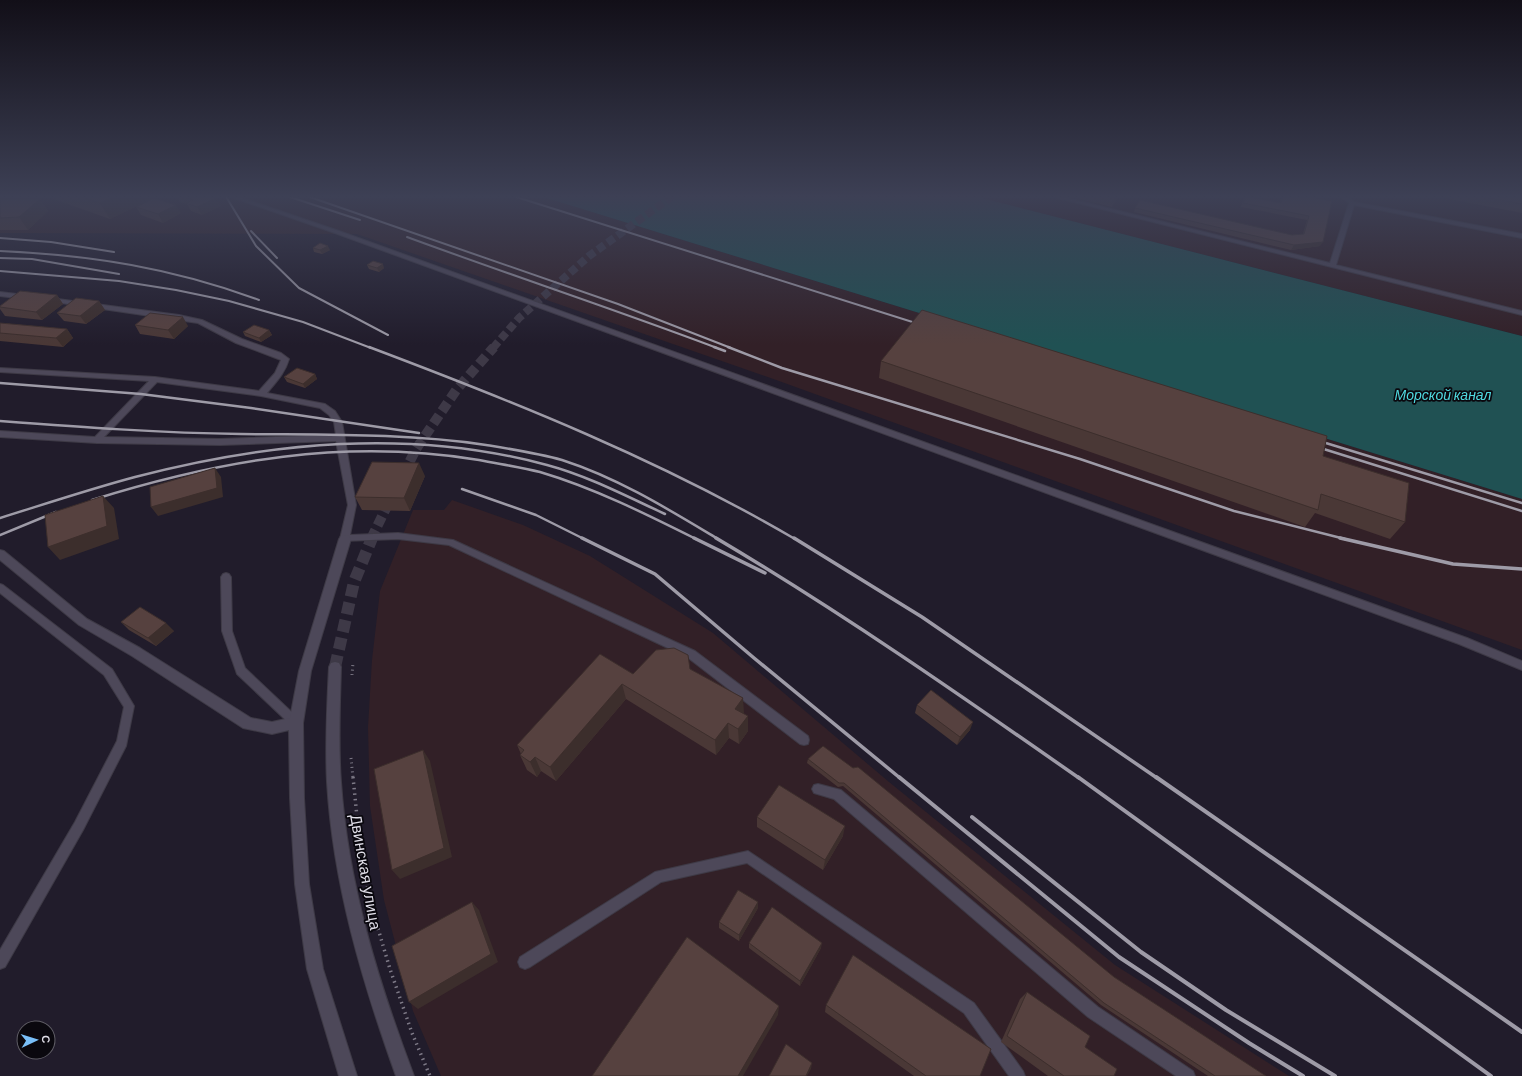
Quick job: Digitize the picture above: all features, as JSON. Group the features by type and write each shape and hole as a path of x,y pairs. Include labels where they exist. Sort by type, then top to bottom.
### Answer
{"street":[{"path":"345,539 305,671 296,723 296,798 302,884 315,969 348,1076"},
{"path":"0,554 82,622 136,652 248,724 272,728 296,723"},
{"name":"Двинская улица","path":"335,667 332,732 335,798 345,877 367,965 405,1076"}],"lane":[{"path":"372,245 1448,636 1522,666"},
{"path":"1249,245 1522,313"},
{"path":"1332,266 1339,245"},
{"path":"0,294 31,298"},
{"path":"5,303 15,295"},
{"path":"38,298 179,316 200,321 214,327 239,341 285,359 280,371 261,394"},
{"path":"0,370 155,379 261,394 322,406 332,413 338,422 352,505 345,539 398,536 450,542 691,654 804,740"},
{"path":"97,440 155,379"},
{"path":"0,434 97,440 220,442 340,438"},
{"path":"226,577 227,631 241,671 296,723"},
{"path":"0,588 108,672 129,706 122,742 79,826 0,962"},
{"path":"818,789 837,794 1094,1012 1188,1076"},
{"path":"525,962 658,876 748,857 969,1008 1018,1076"}],"path":[{"path":"352,677 353,663"},
{"path":"351,755 360,847 371,905 390,969 412,1033 430,1076"}],"shaded area":[{"path":"389,245 700,245 1522,499 1522,650 779,381"},
{"path":"1167,245 1522,245 1522,336"},
{"path":"452,500 523,525 590,556 713,633 889,782 1115,965 1289,1076 441,1076 413,1011 384,900 370,806 368,727 372,660 380,591 413,510 444,510"}],"water":[{"name":"Морской канал","path":"700,245 1167,245 1522,336 1522,499"}],"building":[{"path":"317,245 328,246 320,250 313,248"},
{"path":"373,261 383,264 377,268 367,265"},
{"path":"20,291 57,295 36,312 0,307"},
{"path":"76,298 99,301 80,316 57,313"},
{"path":"922,310 1327,436 1323,456 1409,483 1405,522 1321,494 1318,510 881,361"},
{"path":"150,313 183,317 168,330 135,325"},
{"path":"0,323 67,329 56,338 0,333"},
{"path":"254,325 269,330 259,338 243,332"},
{"path":"297,368 315,374 303,384 284,377"},
{"path":"372,462 419,463 404,498 355,497"},
{"path":"215,468 217,488 151,507 150,487"},
{"path":"103,496 107,526 48,547 45,515"},
{"path":"140,607 166,623 148,638 121,622"},
{"path":"674,648 688,655 690,669 743,698 735,709 748,716 738,729 728,723 715,740 622,684 550,767 535,757 530,762 520,755 524,750 517,745 600,654 633,674 656,650"},
{"path":"931,690 973,722 960,737 917,705"},
{"path":"823,746 853,768 858,767 1114,977 1266,1076 1215,1076 1104,1003 844,783 839,783 808,759"},
{"path":"423,750 444,848 392,870 374,769"},
{"path":"779,785 845,826 825,860 757,817"},
{"path":"738,890 758,902 739,935 719,922"},
{"path":"472,902 491,954 409,1002 392,946"},
{"path":"772,907 822,943 800,981 749,943"},
{"path":"687,937 779,1006 738,1076 592,1076"},
{"path":"853,955 991,1049 980,1076 926,1076 826,1005"},
{"path":"1027,992 1090,1036 1085,1047 1117,1069 1114,1076 1064,1076 1007,1036"},
{"path":"786,1044 812,1063 806,1076 769,1076"}],"tunnel":[{"path":"493,348 519,318 589,256 604,245"},
{"path":"403,475 416,449 457,389 494,347"},
{"path":"371,539 391,498"},
{"path":"335,667 354,582 372,538"}],"railway":[{"path":"71,245 114,252"},
{"path":"256,245 299,288 388,335"},
{"path":"265,245 277,258"},
{"path":"430,245 717,348"},
{"path":"449,245 618,304 731,348"},
{"path":"669,245 922,325"},
{"path":"0,251 67,256 163,271 195,279 259,300"},
{"path":"0,258 32,259 119,274"},
{"path":"0,271 119,281 176,290 229,301 303,322 371,348"},
{"path":"369,347 478,389 586,434 692,483 795,539"},
{"path":"714,347 725,351"},
{"path":"728,347 782,368 1080,459 1234,511 1345,539"},
{"path":"0,383 141,394 251,408 419,433"},
{"path":"0,421 181,432 425,438 505,448 534,453 583,467 642,495 718,539"},
{"path":"1316,440 1522,503"},
{"path":"0,518 135,477 237,455 289,448 341,444 392,443 444,446 496,453 547,465 577,475 621,493 665,514"},
{"path":"1314,446 1522,511"},
{"path":"92,500 188,474 235,464 283,457 331,452 380,451 429,454 479,460 540,472 560,478 639,511 696,539"},
{"path":"462,489 536,515 582,538"},
{"path":"0,535 56,512"},
{"path":"582,538 655,574 754,658 900,778"},
{"path":"694,538 765,573"},
{"path":"716,538 809,595 945,685 1079,778"},
{"path":"794,538 922,617 1157,778"},
{"path":"1340,538 1453,564 1522,569"},
{"path":"899,777 1119,957 1249,1043 1303,1076"},
{"path":"1078,777 1491,1076"},
{"path":"1156,777 1522,1032"},
{"path":"972,817 1141,952 1226,1010 1335,1076"}]}
